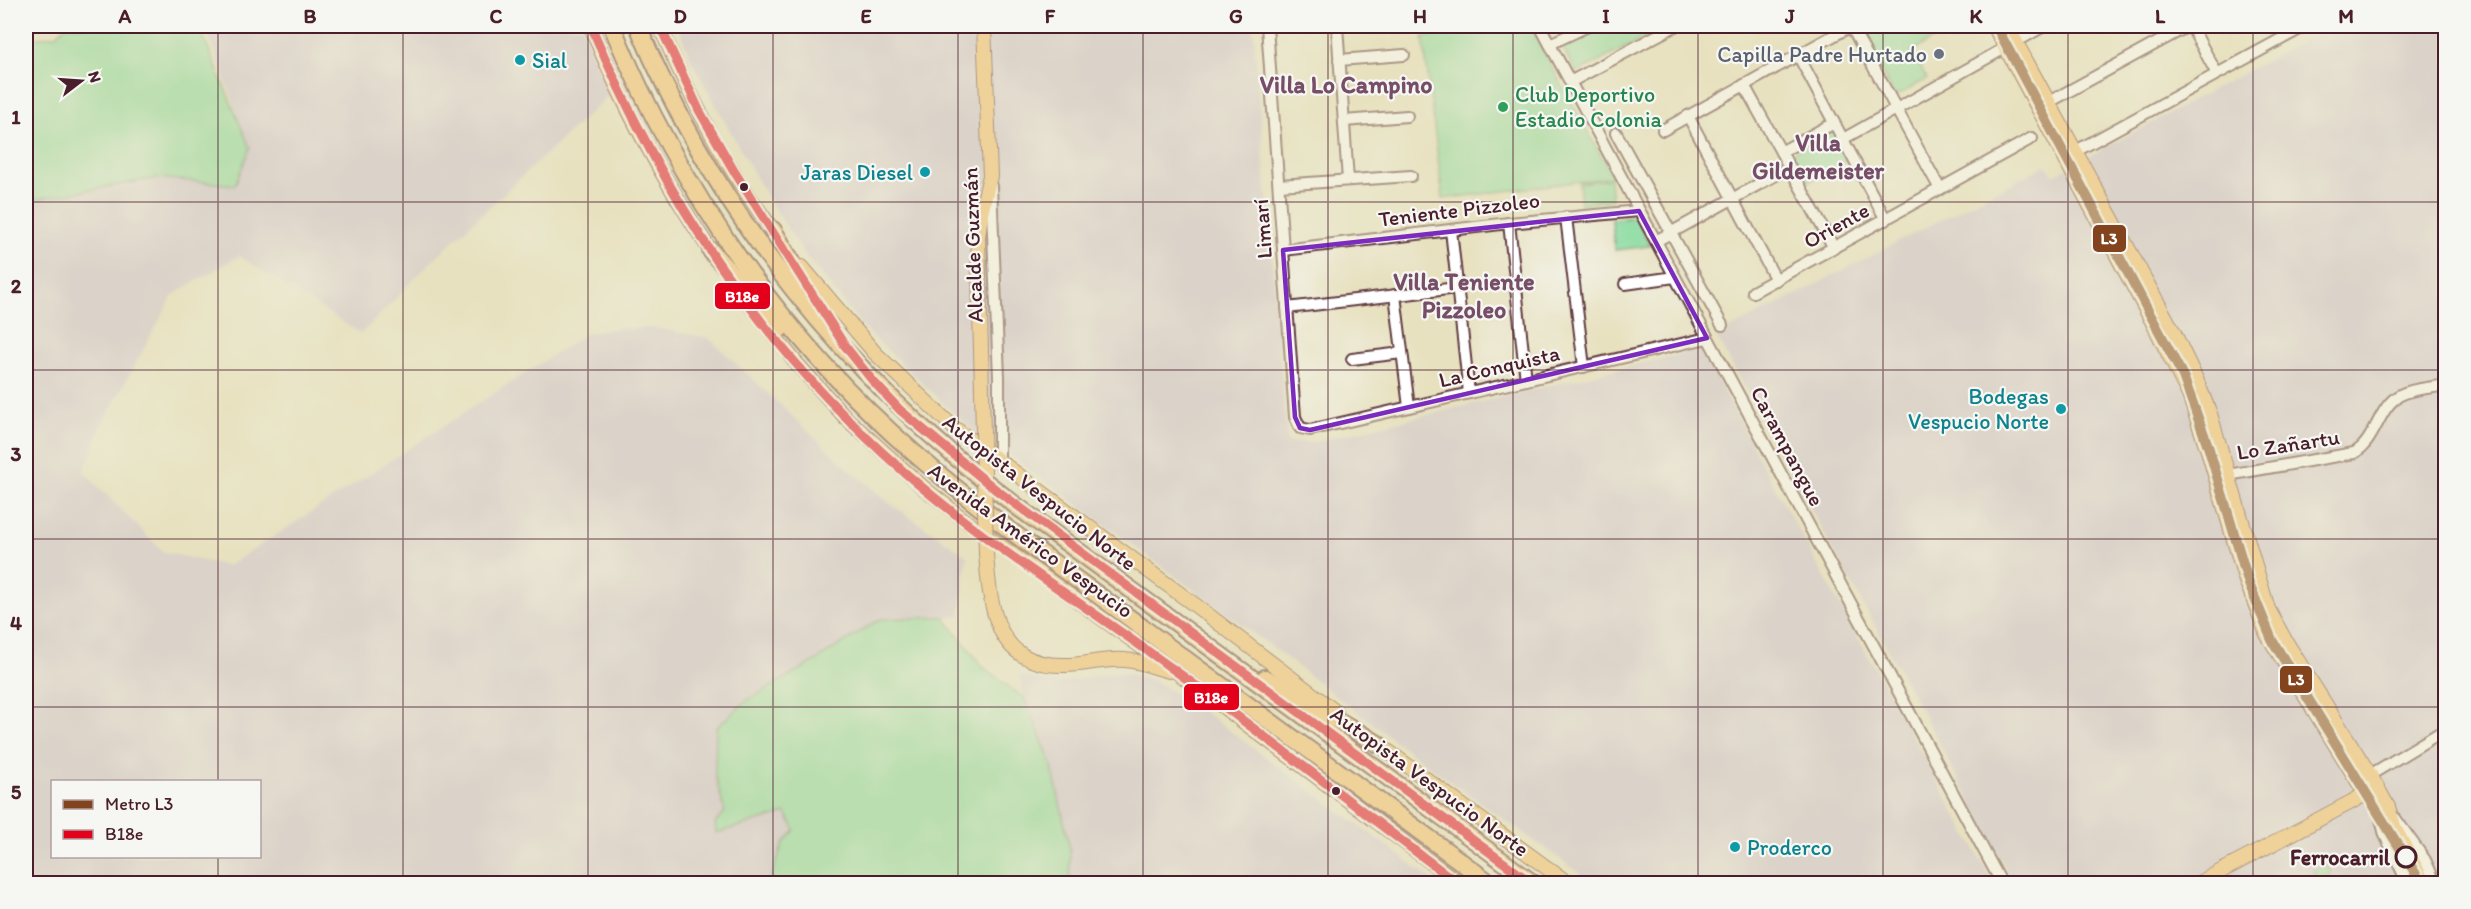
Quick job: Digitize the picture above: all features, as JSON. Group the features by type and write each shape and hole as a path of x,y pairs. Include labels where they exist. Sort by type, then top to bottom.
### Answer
{"highway":[{"name":"Autopista Vespucio Norte","path":"612,26 652,115 708,213 768,298 859,402 912,452 980,506 1491,884"},
{"name":"Autopista Vespucio Norte","path":"638,26 682,121 732,206 805,305 872,380 928,434 988,484 1533,884"},
{"path":"773,230 824,315 872,380"},
{"path":"711,251 801,351 859,402"},
{"path":"1216,652 1285,688 1378,744"}],"main road":[{"name":"Avenida Américo Vespucio","path":"591,26 631,115 669,185 711,251 746,303 847,419 902,470 958,515 1181,675 1460,884"},
{"name":"Avenida Américo Vespucio","path":"660,26 705,122 746,192 773,230 835,308 875,353 940,416 999,463 1195,605 1378,744 1569,884"},
{"name":"Alcalde Guzmán","path":"984,26 990,176"},
{"path":"1997,27 2011,44 2049,102 2196,379 2214,425 2222,476 2245,578 2261,621 2279,656 2365,793 2384,810"},
{"path":"2011,44 2178,371 2222,476 2273,619 2370,775 2384,810 2424,884"},
{"path":"990,176 981,213 978,238 986,554 990,600 994,617 1005,638 1023,654 1040,662 1059,665 1127,660 1181,675"},
{"path":"2197,884 2365,793 2370,775"}],"street":[{"name":"Limarí","path":"1267,26 1295,417 1300,428"},
{"path":"1337,26 1348,180"},
{"name":"Carampangue","path":"1540,26 2002,884"},
{"path":"1550,44 1588,26"},
{"path":"1570,82 1675,26"},
{"path":"1663,130 1851,26 1941,189"},
{"path":"1842,139 2044,26"},
{"path":"2049,102 2190,26 2217,74"},
{"path":"2076,151 2305,26"},
{"path":"1340,60 1404,55"},
{"path":"1798,55 1886,220"},
{"path":"1744,85 1834,248"},
{"path":"1344,121 1407,116"},
{"path":"1688,116 1776,280"},
{"path":"1781,152 1834,123"},
{"path":"1616,133 1722,325"},
{"name":"Oriente","path":"1753,292 2032,138"},
{"path":"1656,241 1790,167"},
{"name":"Alcalde Guzmán","path":"990,176 999,377 999,463"},
{"path":"1279,185 1411,176"},
{"name":"Teniente Pizzoleo","path":"1283,250 1509,223 1640,211"},
{"path":"1566,217 1584,367"},
{"path":"1509,223 1526,380"},
{"path":"1451,230 1469,393"},
{"path":"1624,284 1675,277"},
{"path":"1287,308 1457,288"},
{"path":"1395,295 1409,407"},
{"name":"La Conquista","path":"1300,428 1310,430 1707,338"},
{"path":"1352,359 1402,352"},
{"name":"Lo Zañartu","path":"2222,476 2354,453 2366,444 2396,398 2406,393 2445,385"},
{"path":"2370,775 2445,729"},
{"path":"2384,810 2385,835 2408,884"},
{"path":"2384,810 2425,860 2436,884"}],"highlighted area":[{"path":"1639,211 1707,338 1310,430 1300,428 1295,417 1283,250"}],"shaded area":[{"path":"205,26 328,26 353,34 356,26 582,26 609,95 434,259 361,334 239,256 173,295 100,429 84,472 163,552 228,566 587,333 621,328 657,328 709,338 838,459 888,502 967,556 960,617 880,619 815,661 746,701 715,775 725,812 715,823 786,813 795,830 783,844 769,883 26,884 26,201 157,178 235,185 250,148"},
{"path":"678,26 1253,26 1287,442 1313,442 1702,349 1767,473 1994,883 1594,883 1423,762 1288,659 1009,454 974,432 864,328 807,258 767,197 692,62"},
{"path":"2331,26 2445,26 2445,883 2013,883 1938,741 1716,336 2046,165 2054,175"},
{"path":"1129,673 1153,680 1199,708 1437,883 1070,883 1069,849 1051,762 1024,698 1020,676 1058,684 1101,674"}],"green space":[{"path":"66,26 199,26 250,148 235,185 157,178 26,201 26,40 56,35"},
{"name":"Club Deportivo Estadio Colonia","path":"1496,26 1529,26 1613,177 1443,199 1423,37"},
{"path":"1605,26 1668,26 1576,73 1563,48"},
{"path":"1857,26 1957,26 1912,51 1927,79 1895,97"},
{"path":"1833,130 1849,160 1805,184 1789,155"},
{"path":"1610,179 1612,200 1581,204 1579,183"},
{"path":"1635,217 1650,246 1615,250 1612,219"},
{"path":"944,617 983,667 1024,698 1051,762 1070,849 1070,883 769,883 783,844 795,830 786,813 716,833 715,823 725,812 715,775 716,728 746,701 815,661 880,619"},
{"path":"2326,864 2331,873 2323,878 2325,883 2320,883 2313,871"}],"metro line":[{"name":"L3","path":"1996,26 2183,376 2208,446 2249,584 2272,640 2422,884"}],"transit line":[{"name":"B18e","path":"591,26 651,151 721,267 804,373 852,423 903,471 967,523 1207,693 1459,884"},
{"name":"B18e","path":"660,26 699,110 734,171 845,346 900,410 995,489 1533,884"}],"place":[{"name":"Capilla Padre Hurtado","path":"1939,54"},
{"name":"Sial","path":"520,60"},
{"name":"Club Deportivo Estadio Colonia","path":"1503,107"},
{"name":"Jaras Diesel","path":"925,172"},
{"name":"Bodegas Vespucio Norte","path":"2061,409"},
{"name":"Proderco","path":"1735,847"},
{"name":"Ferrocarril","path":"2406,857"}],"district":[{"name":"Villa Lo Campino","path":"1346,85"},
{"name":"Villa Gildemeister","path":"1818,157"},
{"name":"Villa Teniente Pizzoleo","path":"1464,296"}]}
